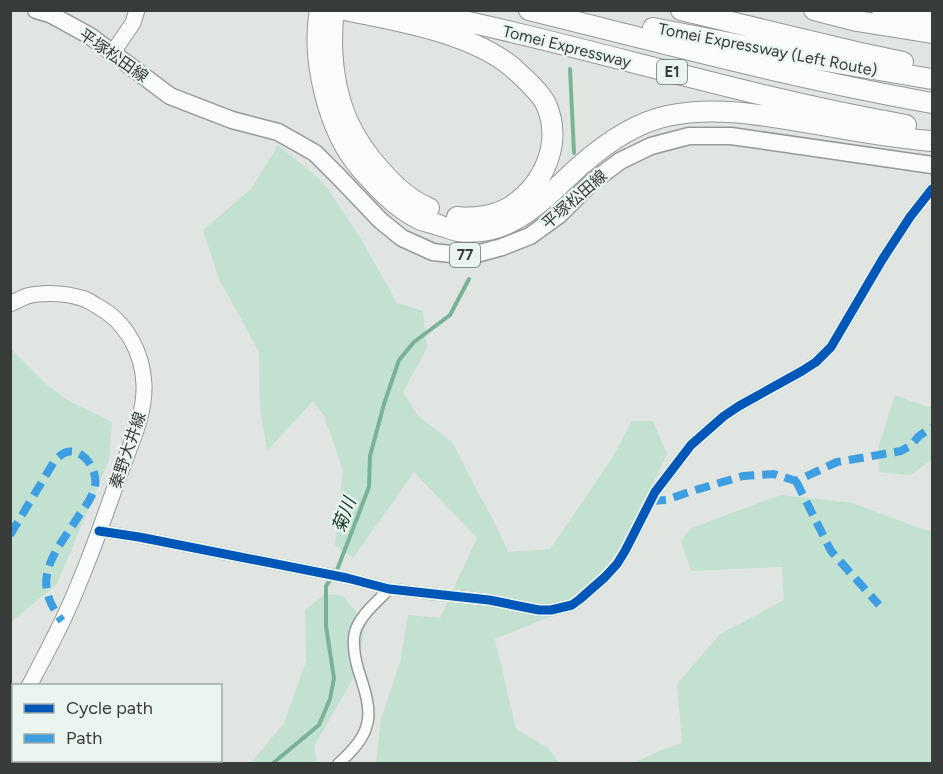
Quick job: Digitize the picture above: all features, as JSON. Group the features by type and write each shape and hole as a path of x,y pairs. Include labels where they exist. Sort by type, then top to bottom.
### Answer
{"highway":[{"path":"320,10 343,110 368,157 395,186 425,207 458,218 482,217 508,208 527,194 541,177 550,154 553,129 545,103 530,84 510,66 489,52 459,39 410,24 344,10"},
{"path":"334,10 320,66 330,115 339,137 358,166 386,198 419,218 457,231 485,230 516,220 558,188 606,144 635,127 666,116 700,111 730,111 933,141"},
{"name":"Tomei Expressway","path":"412,10 490,27 771,97 881,121 933,129"},
{"name":"E1","path":"528,10 774,71 933,103"},
{"name":"Tomei Expressway (Left Route)","path":"568,10 796,56 933,79"},
{"path":"681,10 933,68"},
{"path":"814,10 857,21 933,33"},
{"path":"882,10 933,17"}],"main road":[{"name":"平塚松田線","path":"36,10 50,14 90,36 170,96 232,120 278,132 315,153 380,220 402,238 433,252 469,256 502,248 531,236 559,215 592,182 620,161 651,146 689,136 731,136 933,165"},
{"path":"113,52 133,23 137,10"},
{"name":"秦野大井線","path":"10,304 28,296 57,293 82,298 104,309 121,324 132,342 141,363 144,385 142,409 134,441 120,471 79,584 54,640 29,684"}],"street":[{"path":"99,531 336,575 389,589 489,600 539,610 572,605 605,578 617,564 626,551 655,492 691,445 724,416 816,362 831,347 882,260 933,189"},
{"path":"338,764 359,742 366,729 370,712 355,659 355,633 361,620 389,589"}],"green space":[{"path":"278,145 327,188 361,239 397,303 423,311 427,348 403,392 418,416 452,442 508,552 550,549 611,460 632,421 653,421 667,454 612,570 561,612 495,639 516,729 548,748 559,763 376,763 381,719 400,662 408,615 440,618 477,538 414,472 353,558 335,545 343,470 324,416 313,401 267,451 260,409 259,352 219,279 203,230 251,189"},
{"path":"10,348 46,384 69,401 112,422 109,460 57,584 11,622"},
{"path":"895,395 928,407 932,405 932,459 911,475 879,472 878,448"},
{"path":"781,495 853,503 932,531 932,763 634,763 682,743 677,684 720,634 784,600 782,567 691,571 681,540 691,528"},
{"path":"325,594 342,595 357,613 364,630 353,679 314,746 317,763 250,764 284,723 306,661 305,610"},
{"path":"144,762 145,763 83,763"}],"waterway":[{"name":"菊川","path":"570,69 574,153"},
{"name":"菊川","path":"272,764 319,725 330,699 334,678 326,626 326,586 337,570 369,487 370,456 399,360 414,342 450,315 469,279"}],"marked path":[{"path":"651,501 666,500 743,476 774,474 796,481 837,462 901,451 932,427"},
{"path":"10,535 55,460 67,452 84,457 94,474 94,490 55,553 46,578 52,606 62,621"},
{"path":"796,481 831,551 879,605"}],"cycle path":[{"path":"99,531 347,578 389,589 489,600 539,610 572,605 617,564 655,492 691,445 724,416 816,362 831,347 882,260 910,217 932,189"}]}
